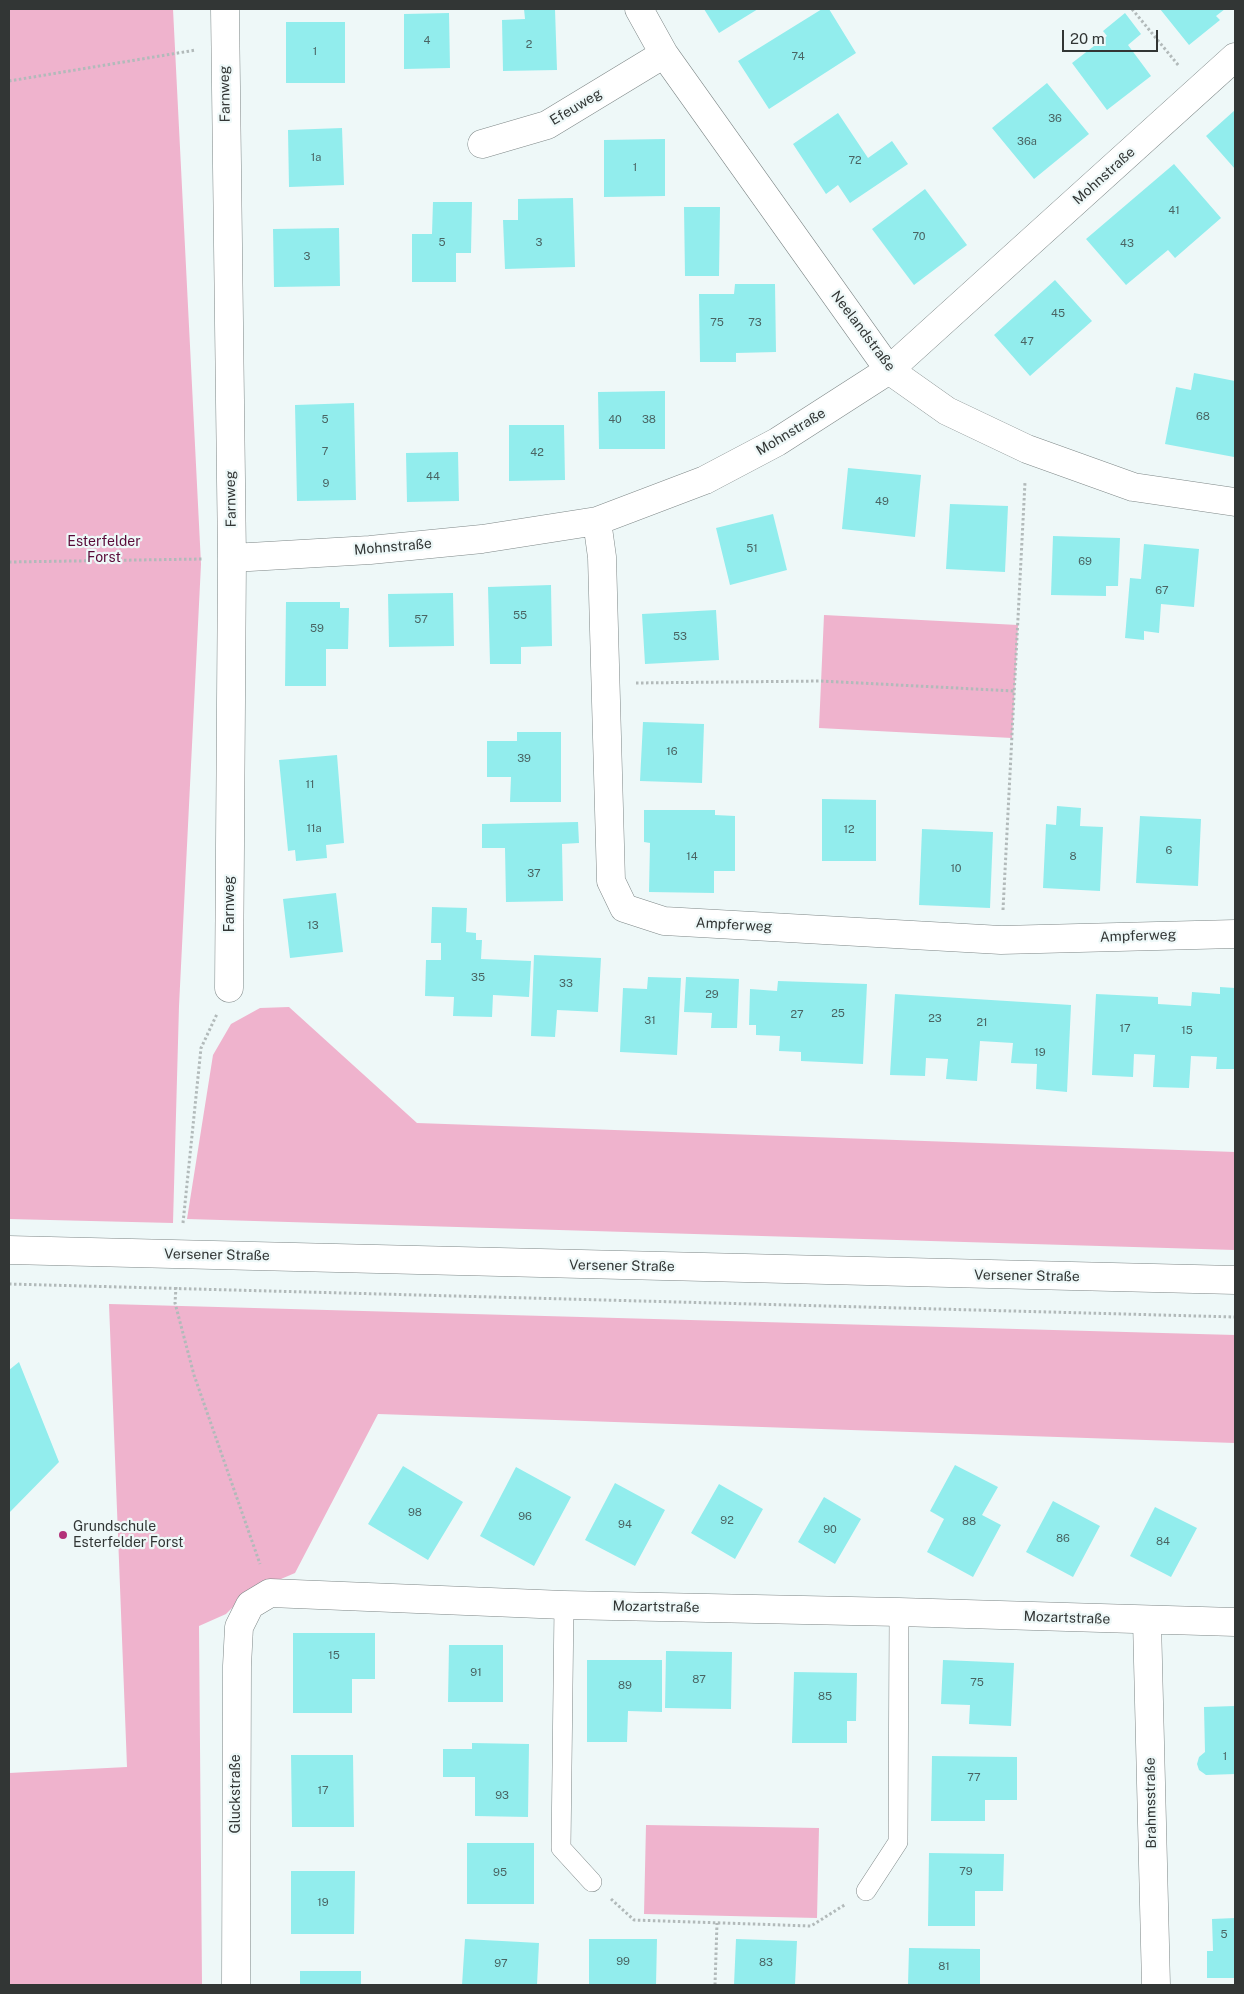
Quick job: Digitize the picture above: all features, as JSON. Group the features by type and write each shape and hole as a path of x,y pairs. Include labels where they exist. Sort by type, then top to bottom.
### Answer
{"street":[{"name":"Farnweg","path":"225,9 232,558 229,988"},
{"name":"Neelandstraße","path":"639,9 664,54 889,370 947,411 1027,449 1133,487 1235,502"},
{"name":"Efeuweg","path":"482,144 547,124 664,54"},
{"name":"Mohnstraße","path":"232,558 370,550 482,539 597,521 705,480 777,442 889,370 1235,57"},
{"name":"Ampferweg","path":"597,521 602,557 611,881 624,908 664,921 1001,940 1235,934"},
{"name":"Versener Straße","path":"9,1250 1235,1280"},
{"name":"Mozartstraße","path":"260,1599 899,1612 1146,1621 1235,1622"},
{"name":"Gluckstraße","path":"236,1985 237,1666 239,1627 260,1599"},
{"name":"Brahmsstraße","path":"1146,1621 1156,1985"}],"lane":[{"path":"564,1605 560,1848 592,1882"},
{"path":"866,1891 898,1842 899,1612"}],"path":[{"path":"1132,9 1199,91"},
{"path":"9,81 224,45"},
{"path":"1001,940 1027,449"},
{"path":"9,562 232,558"},
{"path":"605,683 821,681 1014,691"},
{"path":"229,988 201,1048 175,1303 194,1376 260,1599"},
{"path":"9,1284 1235,1317"},
{"path":"592,1882 634,1920 717,1923 811,1926 866,1891"},
{"path":"715,1985 717,1923"}],"green space":[{"name":"Esterfelder Forst","path":"9,9 173,9 201,564 179,1006 173,1223 9,1219"},
{"path":"824,615 1018,625 1012,738 819,728"},
{"path":"289,1007 417,1123 1235,1152 1235,1250 187,1219 213,1055 231,1024 260,1008"},
{"path":"109,1304 1235,1335 1235,1443 378,1414 295,1573 246,1594 226,1614 199,1626 202,1985 9,1985 9,1773 127,1767"},
{"path":"646,1825 819,1828 817,1918 644,1914"}],"building":[{"path":"524,9 555,9 557,70 503,71 502,20 525,19"},
{"path":"704,9 758,9 719,33"},
{"path":"822,9 829,9 856,53 769,109 738,61"},
{"path":"1160,9 1225,9 1216,16 1220,20 1189,45"},
{"path":"449,13 450,68 404,69 404,14"},
{"path":"1125,13 1141,34 1128,45 1151,76 1107,110 1072,63 1107,36 1103,31"},
{"path":"286,22 345,22 345,83 286,83"},
{"path":"1047,83 1089,134 1034,179 992,128"},
{"path":"1235,110 1235,169 1206,136"},
{"path":"838,113 868,158 892,141 908,164 850,203 838,185 826,194 793,144"},
{"path":"342,128 344,185 289,187 288,130"},
{"path":"665,139 665,196 604,197 604,140"},
{"path":"1174,164 1221,218 1175,258 1168,250 1126,285 1086,239"},
{"path":"925,189 967,245 914,285 872,229"},
{"path":"573,198 575,267 505,269 503,220 518,220 518,199"},
{"path":"433,202 472,202 471,253 456,253 456,282 412,282 412,234 432,234"},
{"path":"684,207 720,207 719,276 685,276"},
{"path":"339,228 340,286 274,287 273,229"},
{"path":"1055,280 1092,321 1030,376 994,335"},
{"path":"735,284 775,284 776,352 736,353 736,362 700,362 699,294 734,294"},
{"path":"1194,373 1235,381 1234,457 1165,444 1176,387 1191,390"},
{"path":"665,391 665,449 599,449 598,392"},
{"path":"354,403 356,500 297,501 295,405"},
{"path":"509,425 564,425 565,480 509,481"},
{"path":"458,452 459,501 407,502 406,453"},
{"path":"848,468 921,475 915,537 842,529"},
{"path":"950,504 1008,506 1005,572 946,569"},
{"path":"773,514 787,570 730,585 716,528"},
{"path":"1053,536 1120,538 1118,586 1106,586 1106,596 1051,595"},
{"path":"1144,544 1199,549 1194,607 1161,604 1159,633 1144,631 1144,640 1125,638 1130,578 1141,579"},
{"path":"551,585 552,646 521,647 521,664 490,664 488,587"},
{"path":"453,593 454,646 389,647 388,594"},
{"path":"286,602 340,602 340,608 349,608 348,649 326,649 326,686 285,686"},
{"path":"716,610 719,660 645,664 642,614"},
{"path":"643,722 704,724 702,783 640,781"},
{"path":"517,732 561,732 561,802 510,802 511,777 487,777 487,741 517,741"},
{"path":"337,755 344,843 326,845 327,858 296,861 295,850 288,851 279,760"},
{"path":"822,799 876,800 876,861 822,861"},
{"path":"1057,806 1081,808 1080,826 1103,827 1100,891 1043,888 1046,824 1056,825"},
{"path":"644,810 715,810 715,815 735,816 735,871 714,871 714,893 649,892 650,843 644,842"},
{"path":"1140,816 1201,819 1198,886 1136,883"},
{"path":"578,822 579,843 562,844 563,901 506,902 505,848 482,848 482,824"},
{"path":"922,829 993,832 990,908 919,905"},
{"path":"336,893 343,952 290,958 283,899"},
{"path":"432,907 467,908 466,932 476,933 476,940 482,940 481,959 531,961 529,997 493,995 492,1017 453,1016 454,997 425,996 426,960 441,960 441,943 431,943"},
{"path":"534,955 601,958 598,1012 557,1010 555,1037 531,1036"},
{"path":"648,977 681,978 677,1055 620,1052 623,988 647,989"},
{"path":"686,977 739,979 737,1028 711,1028 712,1013 684,1012"},
{"path":"778,981 867,984 863,1064 801,1061 801,1052 779,1051 780,1036 756,1035 756,1025 749,1025 750,989 777,991"},
{"path":"1220,987 1235,988 1235,1069 1216,1069 1217,1057 1191,1056 1189,1088 1153,1087 1155,1055 1134,1054 1133,1077 1092,1075 1096,994 1158,997 1158,1004 1191,1006 1192,992 1220,994"},
{"path":"895,994 1071,1005 1067,1092 1036,1089 1037,1064 1011,1063 1013,1043 980,1041 977,1081 946,1079 948,1059 926,1058 925,1076 890,1075"},
{"path":"19,1362 59,1462 9,1513 9,1370"},
{"path":"955,1465 998,1487 982,1515 1001,1525 973,1577 927,1552 944,1519 930,1511"},
{"path":"403,1466 463,1502 428,1560 368,1524"},
{"path":"516,1467 571,1497 534,1566 480,1536"},
{"path":"615,1483 665,1510 635,1566 585,1540"},
{"path":"719,1484 763,1509 735,1559 691,1533"},
{"path":"824,1497 861,1519 835,1564 798,1542"},
{"path":"1053,1501 1100,1526 1073,1577 1026,1552"},
{"path":"1155,1507 1197,1528 1171,1577 1130,1556"},
{"path":"293,1633 375,1633 375,1679 352,1679 352,1713 293,1713"},
{"path":"449,1645 503,1645 503,1702 448,1702"},
{"path":"666,1651 732,1652 731,1709 665,1708"},
{"path":"587,1660 662,1660 662,1712 628,1711 627,1742 587,1742"},
{"path":"943,1660 1014,1663 1011,1726 969,1724 970,1705 941,1704"},
{"path":"794,1672 857,1673 856,1721 847,1721 847,1743 792,1743"},
{"path":"1235,1706 1235,1774 1206,1775 1199,1770 1197,1764 1199,1757 1205,1752 1204,1707"},
{"path":"472,1743 529,1744 528,1817 475,1816 475,1777 443,1777 443,1749 472,1749"},
{"path":"291,1755 353,1755 354,1827 292,1827"},
{"path":"932,1756 1017,1757 1017,1800 985,1800 985,1821 931,1821"},
{"path":"467,1843 534,1843 534,1904 467,1904"},
{"path":"929,1853 1004,1854 1003,1891 975,1891 975,1926 928,1926"},
{"path":"291,1871 355,1871 354,1934 291,1934"},
{"path":"1235,1918 1235,1978 1207,1978 1207,1951 1213,1951 1212,1919"},
{"path":"465,1939 539,1943 537,1985 462,1985"},
{"path":"589,1939 657,1939 656,1985 589,1985"},
{"path":"736,1939 797,1941 795,1985 734,1985"},
{"path":"909,1948 980,1949 980,1985 908,1985"},
{"path":"300,1971 361,1971 361,1985 300,1985"}],"place":[{"name":"Grundschule Esterfelder Forst","path":"63,1535"}]}
